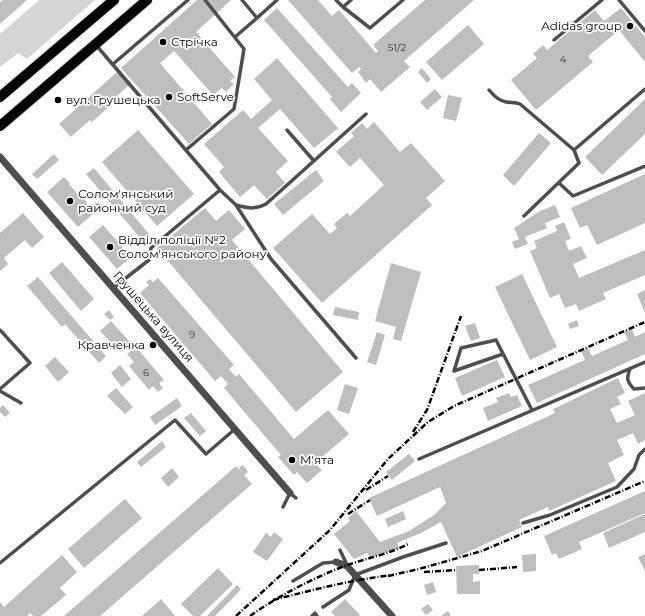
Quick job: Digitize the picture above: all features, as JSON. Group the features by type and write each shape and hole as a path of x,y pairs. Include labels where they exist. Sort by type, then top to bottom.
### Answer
{"main road":[{"path":"0,97 114,0"},
{"path":"0,126 147,0"}],"street":[{"name":"Грушецька вулиця","path":"0,157 293,495"},
{"path":"336,562 347,566 392,616"}],"lane":[{"path":"113,64 188,0"},
{"path":"186,150 234,108 244,49 205,0"},
{"path":"242,0 257,18"},
{"path":"235,37 277,0"},
{"path":"336,0 370,28 403,0"},
{"path":"343,7 351,0"},
{"path":"554,40 602,0"},
{"path":"619,0 645,32"},
{"path":"96,44 220,190 236,205 271,259 356,358"},
{"path":"574,150 645,89"},
{"path":"489,90 501,101 516,102 520,104 574,150 579,163 524,216"},
{"path":"236,205 252,209 266,204 366,114"},
{"path":"287,130 314,161"},
{"path":"559,183 573,196 645,166"},
{"path":"113,288 148,260 152,248 220,190"},
{"path":"0,330 30,363 0,390 21,403"},
{"path":"503,354 454,371 461,348 496,340 532,410"},
{"path":"419,459 645,362"},
{"path":"630,369 627,376 629,384 634,389 645,388"},
{"path":"0,564 175,420 206,454 236,428"},
{"path":"523,523 550,515 617,487 634,469 639,455 645,449"},
{"path":"283,507 293,495"},
{"path":"323,607 349,590 355,575 446,543"},
{"path":"340,550 347,566"},
{"path":"293,581 323,562 336,562"},
{"path":"312,616 315,613 317,616"}],"shaded area":[{"path":"39,0 95,0 27,59 18,53 0,67 0,34"}],"building":[{"path":"3,0 27,0 0,24 0,2"},
{"path":"197,0 231,0 196,32 235,77 230,81 234,84 226,92 222,88 213,95 174,51 160,63 212,124 189,144 121,68"},
{"path":"288,0 318,0 332,16 339,10 376,53 378,51 373,45 425,0 474,0 404,61 410,67 381,92 370,79 366,83 358,72 361,69 359,67 352,73"},
{"path":"277,8 348,87 352,83 361,93 341,112 330,99 332,97 264,20"},
{"path":"621,8 645,37 645,62 619,30 588,56 593,62 536,110 511,80 537,58 533,54 543,45 547,50 595,10 604,21"},
{"path":"468,25 484,44 442,80 426,62"},
{"path":"277,58 338,128 314,148 280,109 258,128 288,161 276,172 285,183 267,199 254,185 240,197 219,172 224,167 204,144 243,110 251,119 272,100 254,79"},
{"path":"422,68 431,79 427,83 418,72"},
{"path":"117,72 129,85 109,103 111,105 92,122 90,120 71,137 59,124"},
{"path":"435,89 442,97 427,110 420,102"},
{"path":"448,95 462,98 456,121 443,118"},
{"path":"645,99 645,134 602,175 585,157"},
{"path":"374,122 400,152 411,143 445,181 426,198 432,205 322,303 273,248 312,214 330,234 337,228 334,224 347,213 350,216 384,185 360,158 350,167 336,152 354,136 351,133 362,123 367,129"},
{"path":"138,130 194,194 157,226 102,162"},
{"path":"539,133 551,143 514,186 503,175"},
{"path":"54,154 59,160 37,179 32,174"},
{"path":"94,168 153,239 146,245 86,174"},
{"path":"316,170 324,181 283,215 274,204"},
{"path":"645,174 645,223 597,245 587,225 580,228 571,208"},
{"name":"Солом'янський районний суд","path":"64,177 94,213 78,227 47,192"},
{"path":"555,205 560,217 545,223 547,228 525,237 528,244 515,249 512,242 519,239 514,228 540,211"},
{"path":"205,208 216,221 229,210 245,229 232,240 343,372 296,412 157,248"},
{"path":"23,213 44,237 32,248 25,240 4,258 8,264 0,271 0,233"},
{"path":"564,222 571,239 565,241 569,251 581,246 587,258 573,264 579,278 645,250 645,275 603,293 606,299 579,311 576,304 565,308 559,294 550,298 530,251 537,248 534,241 557,231 555,226"},
{"name":"Відділ поліції №2 Солом'янського району","path":"103,225 131,257 117,269 89,237"},
{"path":"62,262 94,299 81,311 49,273"},
{"path":"391,263 421,272 401,341 393,339 396,327 375,321"},
{"path":"522,274 557,347 530,360 495,287"},
{"path":"38,277 106,356 99,363 65,324 62,327 27,286"},
{"path":"158,278 234,365 229,369 236,377 239,374 294,439 328,410 349,434 315,463 322,470 307,483 297,472 294,475 278,457 281,455 224,388 228,384 221,376 215,381 140,293 149,285 146,282 150,279 153,282"},
{"path":"645,290 645,313 637,294"},
{"path":"335,307 359,312 358,320 333,315"},
{"path":"109,310 114,317 110,320 104,314"},
{"path":"577,320 579,326 570,329 568,324"},
{"path":"111,321 131,343 120,352 100,331"},
{"path":"475,323 480,338 471,341 465,326"},
{"path":"632,329 635,337 645,332 645,354 537,403 528,385 585,360 581,351 588,348 592,356 628,340 624,332"},
{"path":"377,332 385,335 376,365 367,362"},
{"path":"136,347 164,380 159,383 163,388 158,392 153,386 149,390 129,366 134,362 127,354"},
{"path":"55,357 69,372 58,382 45,366"},
{"path":"497,360 505,377 462,396 455,378"},
{"path":"120,365 131,379 122,387 111,373"},
{"path":"618,378 625,393 617,397 621,404 610,409 617,423 635,415 628,401 645,393 645,440 638,444 633,433 617,440 624,455 608,463 616,481 549,511 548,507 519,520 522,527 457,557 441,522 421,533 397,543 399,548 370,558 367,553 354,559 334,534 350,521 348,518 356,511 380,542 409,531 434,515 446,503 440,487 377,516 369,498 555,413 553,409"},
{"path":"345,384 358,388 349,414 337,410"},
{"path":"116,388 133,407 125,414 107,396"},
{"path":"509,393 511,397 517,395 522,406 488,421 483,408 498,402 496,398"},
{"path":"177,398 182,406 155,425 150,417"},
{"path":"3,405 10,413 5,417 0,412 0,408"},
{"path":"191,413 206,431 200,436 184,418"},
{"path":"162,441 166,447 141,467 137,462"},
{"path":"409,454 415,461 392,480 386,472"},
{"path":"243,465 248,472 244,475 252,484 100,616 64,616 236,466 243,473 239,468"},
{"path":"172,468 179,477 168,487 161,478"},
{"path":"645,491 645,513 579,542 582,549 559,559 556,553 552,555 544,536"},
{"path":"125,499 142,518 84,568 68,549"},
{"path":"403,511 406,519 388,527 385,519"},
{"path":"645,514 645,532 609,548 603,533"},
{"path":"274,532 283,539 267,561 253,552 266,533 271,537"},
{"path":"536,554 536,571 523,572 522,555"},
{"path":"645,554 645,571 638,557"},
{"path":"62,555 77,572 60,588 66,595 41,616 33,616 30,613 27,616 0,616 0,602 4,607"},
{"path":"479,565 479,574 473,574 473,582 480,581 480,594 457,594 456,566"},
{"path":"218,568 233,584 200,616 193,616 181,604"},
{"path":"433,582 436,592 427,595 424,585"},
{"path":"237,585 241,589 233,598 215,616 207,616"},
{"path":"161,599 175,616 142,616"},
{"path":"345,599 360,616 335,616 331,612"},
{"path":"428,604 433,610 426,615 421,609"},
{"path":"448,611 451,616 441,616"}],"railway":[{"path":"413,432 427,410 461,316"},
{"path":"236,616 330,530 388,459 428,422 454,406 645,322"},
{"path":"366,490 388,476"},
{"path":"388,576 419,569 482,551 645,481"},
{"path":"348,514 370,500"},
{"path":"250,616 285,594 322,576 347,565 386,553 408,544"},
{"path":"479,570 517,567"},
{"path":"424,572 456,570"},
{"path":"273,600 348,582 394,575"}],"place":[{"name":"Adidas group","path":"630,26"},
{"name":"Стрічка","path":"163,42"},
{"name":"SoftServe","path":"169,97"},
{"name":"вул. Грушецька","path":"58,100"},
{"name":"Солом'янський районний суд","path":"70,201"},
{"name":"Відділ поліції №2 Солом'янського району","path":"110,247"},
{"name":"Кравченка","path":"153,345"},
{"name":"М'ята","path":"292,460"}]}
